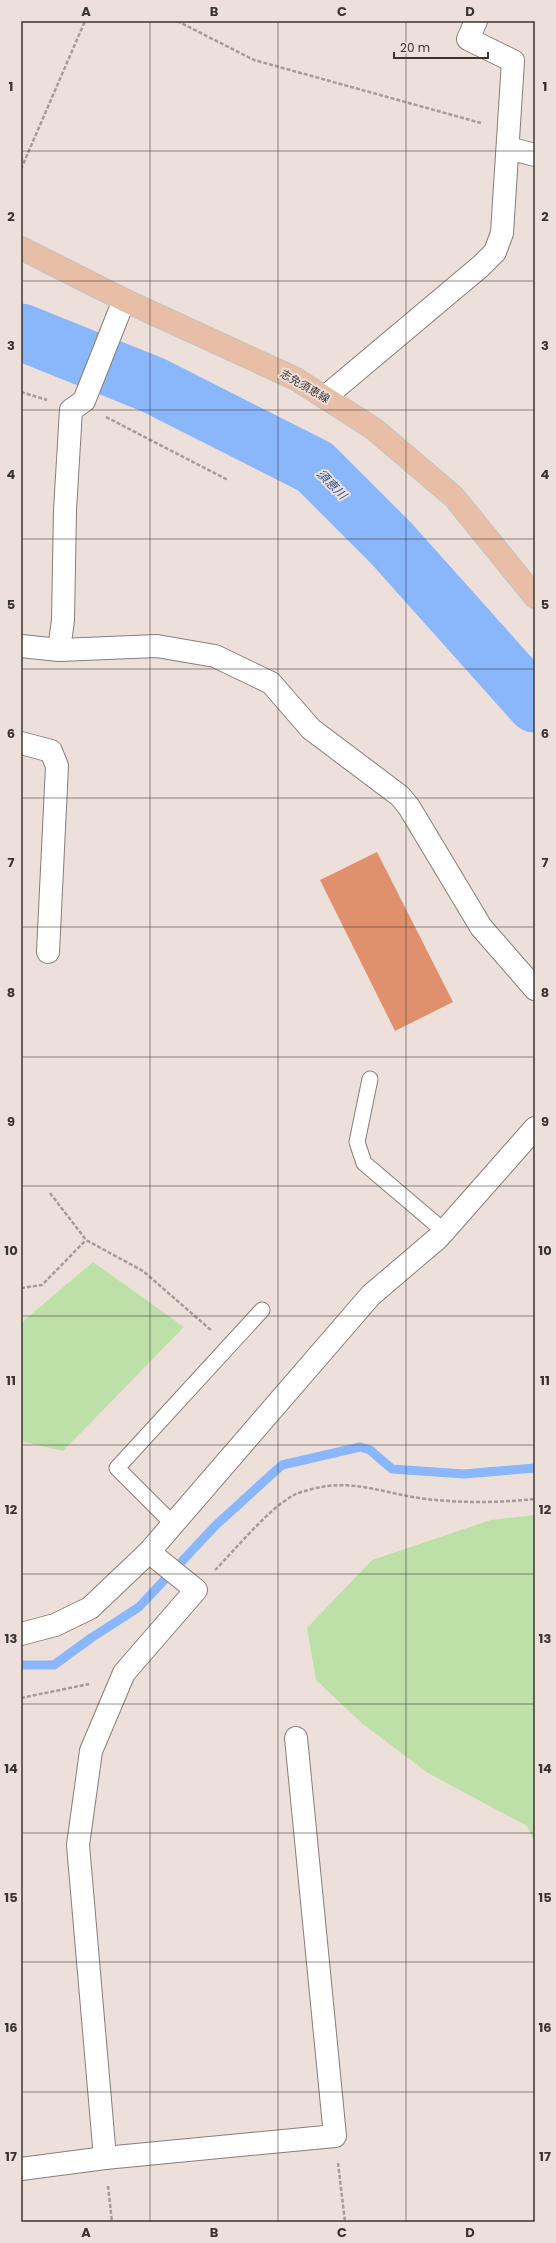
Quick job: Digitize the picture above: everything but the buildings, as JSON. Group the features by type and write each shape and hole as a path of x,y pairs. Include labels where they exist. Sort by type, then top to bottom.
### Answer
{"main road":[{"name":"志免須恵線","path":"21,248 124,300 296,379 374,429 454,497 535,597"}],"street":[{"path":"325,397 481,266 495,252 502,233 513,61 468,39 476,21"},
{"path":"508,140 535,155"},
{"path":"59,650 63,620 65,510 77,406 124,300"},
{"path":"21,646 59,650 157,646 214,656 271,683 311,729 400,796 409,807 481,927 535,989"},
{"path":"21,743 51,751 57,766 48,952"},
{"path":"21,1634 55,1625 90,1608 149,1552 371,1295 444,1231 535,1128"},
{"path":"105,2158 78,1845 91,1751 124,1672 196,1590 149,1552"},
{"path":"21,2169 105,2158 335,2136 296,1738"}],"lane":[{"path":"370,1079 357,1142 364,1163 444,1231"},
{"path":"173,1524 117,1468 262,1310"}],"path":[{"path":"21,169 85,21"},
{"path":"177,21 254,60 508,140"},
{"path":"77,406 93,410 228,480"},
{"path":"50,1193 86,1240 143,1271 228,1346"},
{"path":"21,1288 42,1285 86,1240"},
{"path":"196,1590 280,1505 295,1494 342,1485 368,1486 424,1499 470,1503 535,1499"},
{"path":"21,1698 76,1687 124,1672"},
{"path":"335,2136 345,2222"},
{"path":"105,2158 112,2222"}],"green space":[{"path":"93,1262 184,1327 63,1451 21,1441 21,1323"},
{"path":"535,1515 535,1843 527,1826 428,1773 364,1725 316,1680 307,1628 372,1560 491,1520"}],"waterway":[{"name":"須恵川","path":"21,332 153,385 315,467 391,543 535,704"},
{"path":"21,1665 54,1665 91,1638 139,1607 216,1525 282,1465 360,1447 370,1450 392,1469 464,1474 535,1468"}]}
